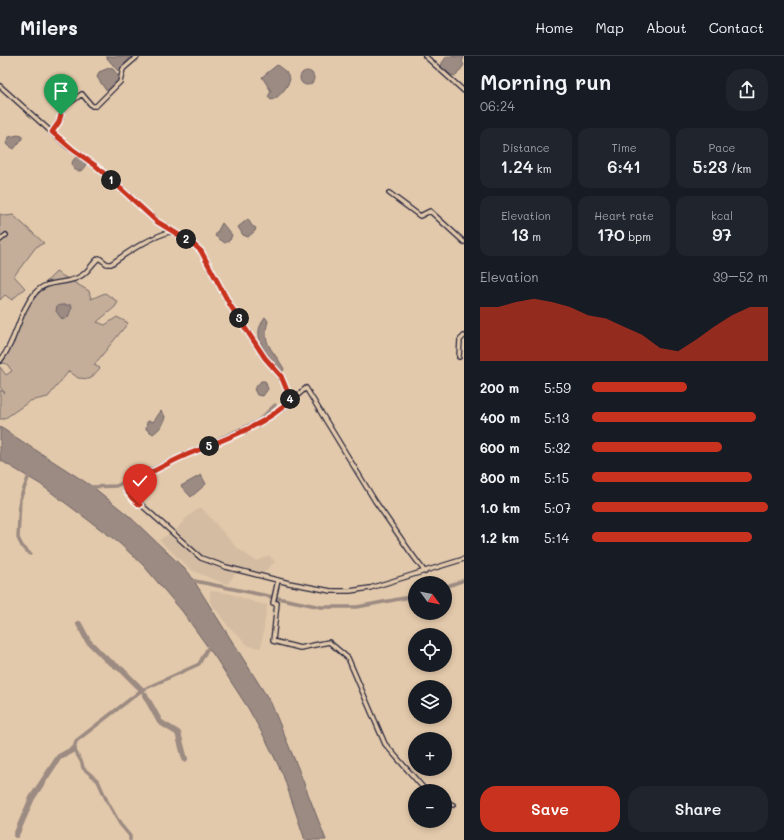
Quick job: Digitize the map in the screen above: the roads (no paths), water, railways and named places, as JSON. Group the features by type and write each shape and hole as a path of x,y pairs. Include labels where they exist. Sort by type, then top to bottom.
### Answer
{"street":[{"path":"52,132 61,118 61,109 82,94 92,106 96,106 122,80 123,69 138,56"},
{"path":"425,56 464,91"},
{"path":"0,86 72,149 96,166 156,221 192,243 201,251 230,305 265,358 281,376 291,400"},
{"path":"389,193 420,216 430,211 464,242"},
{"path":"0,361 14,339 26,307 35,292 45,284 73,280 81,276 99,258 106,264 111,264 155,236 172,231"},
{"path":"0,240 6,235"},
{"path":"459,357 460,340 464,336"},
{"path":"425,572 410,553 375,501 306,388 269,417 212,445 164,466 128,485 126,490 132,498 201,558 278,580 342,592 370,588 425,572 464,559"},
{"path":"278,580 273,603 277,603 273,640 300,648 329,642 348,658 385,744 420,784"}],"waterway":[{"path":"188,453 258,421 275,405"},
{"path":"89,487 116,486 173,459"},
{"path":"30,473 20,499 18,538 22,546 30,554"},
{"path":"190,580 321,607 357,607 408,597"},
{"path":"452,584 464,580"},
{"path":"79,624 88,641 106,659 122,670 142,690"},
{"path":"145,695 142,690 199,664 210,644"},
{"path":"130,840 130,836 120,824 98,781 83,768 82,763 74,749 76,741 142,690"},
{"path":"145,695 160,722 178,733 185,759"},
{"path":"16,835 32,798 59,757 74,749"}]}
